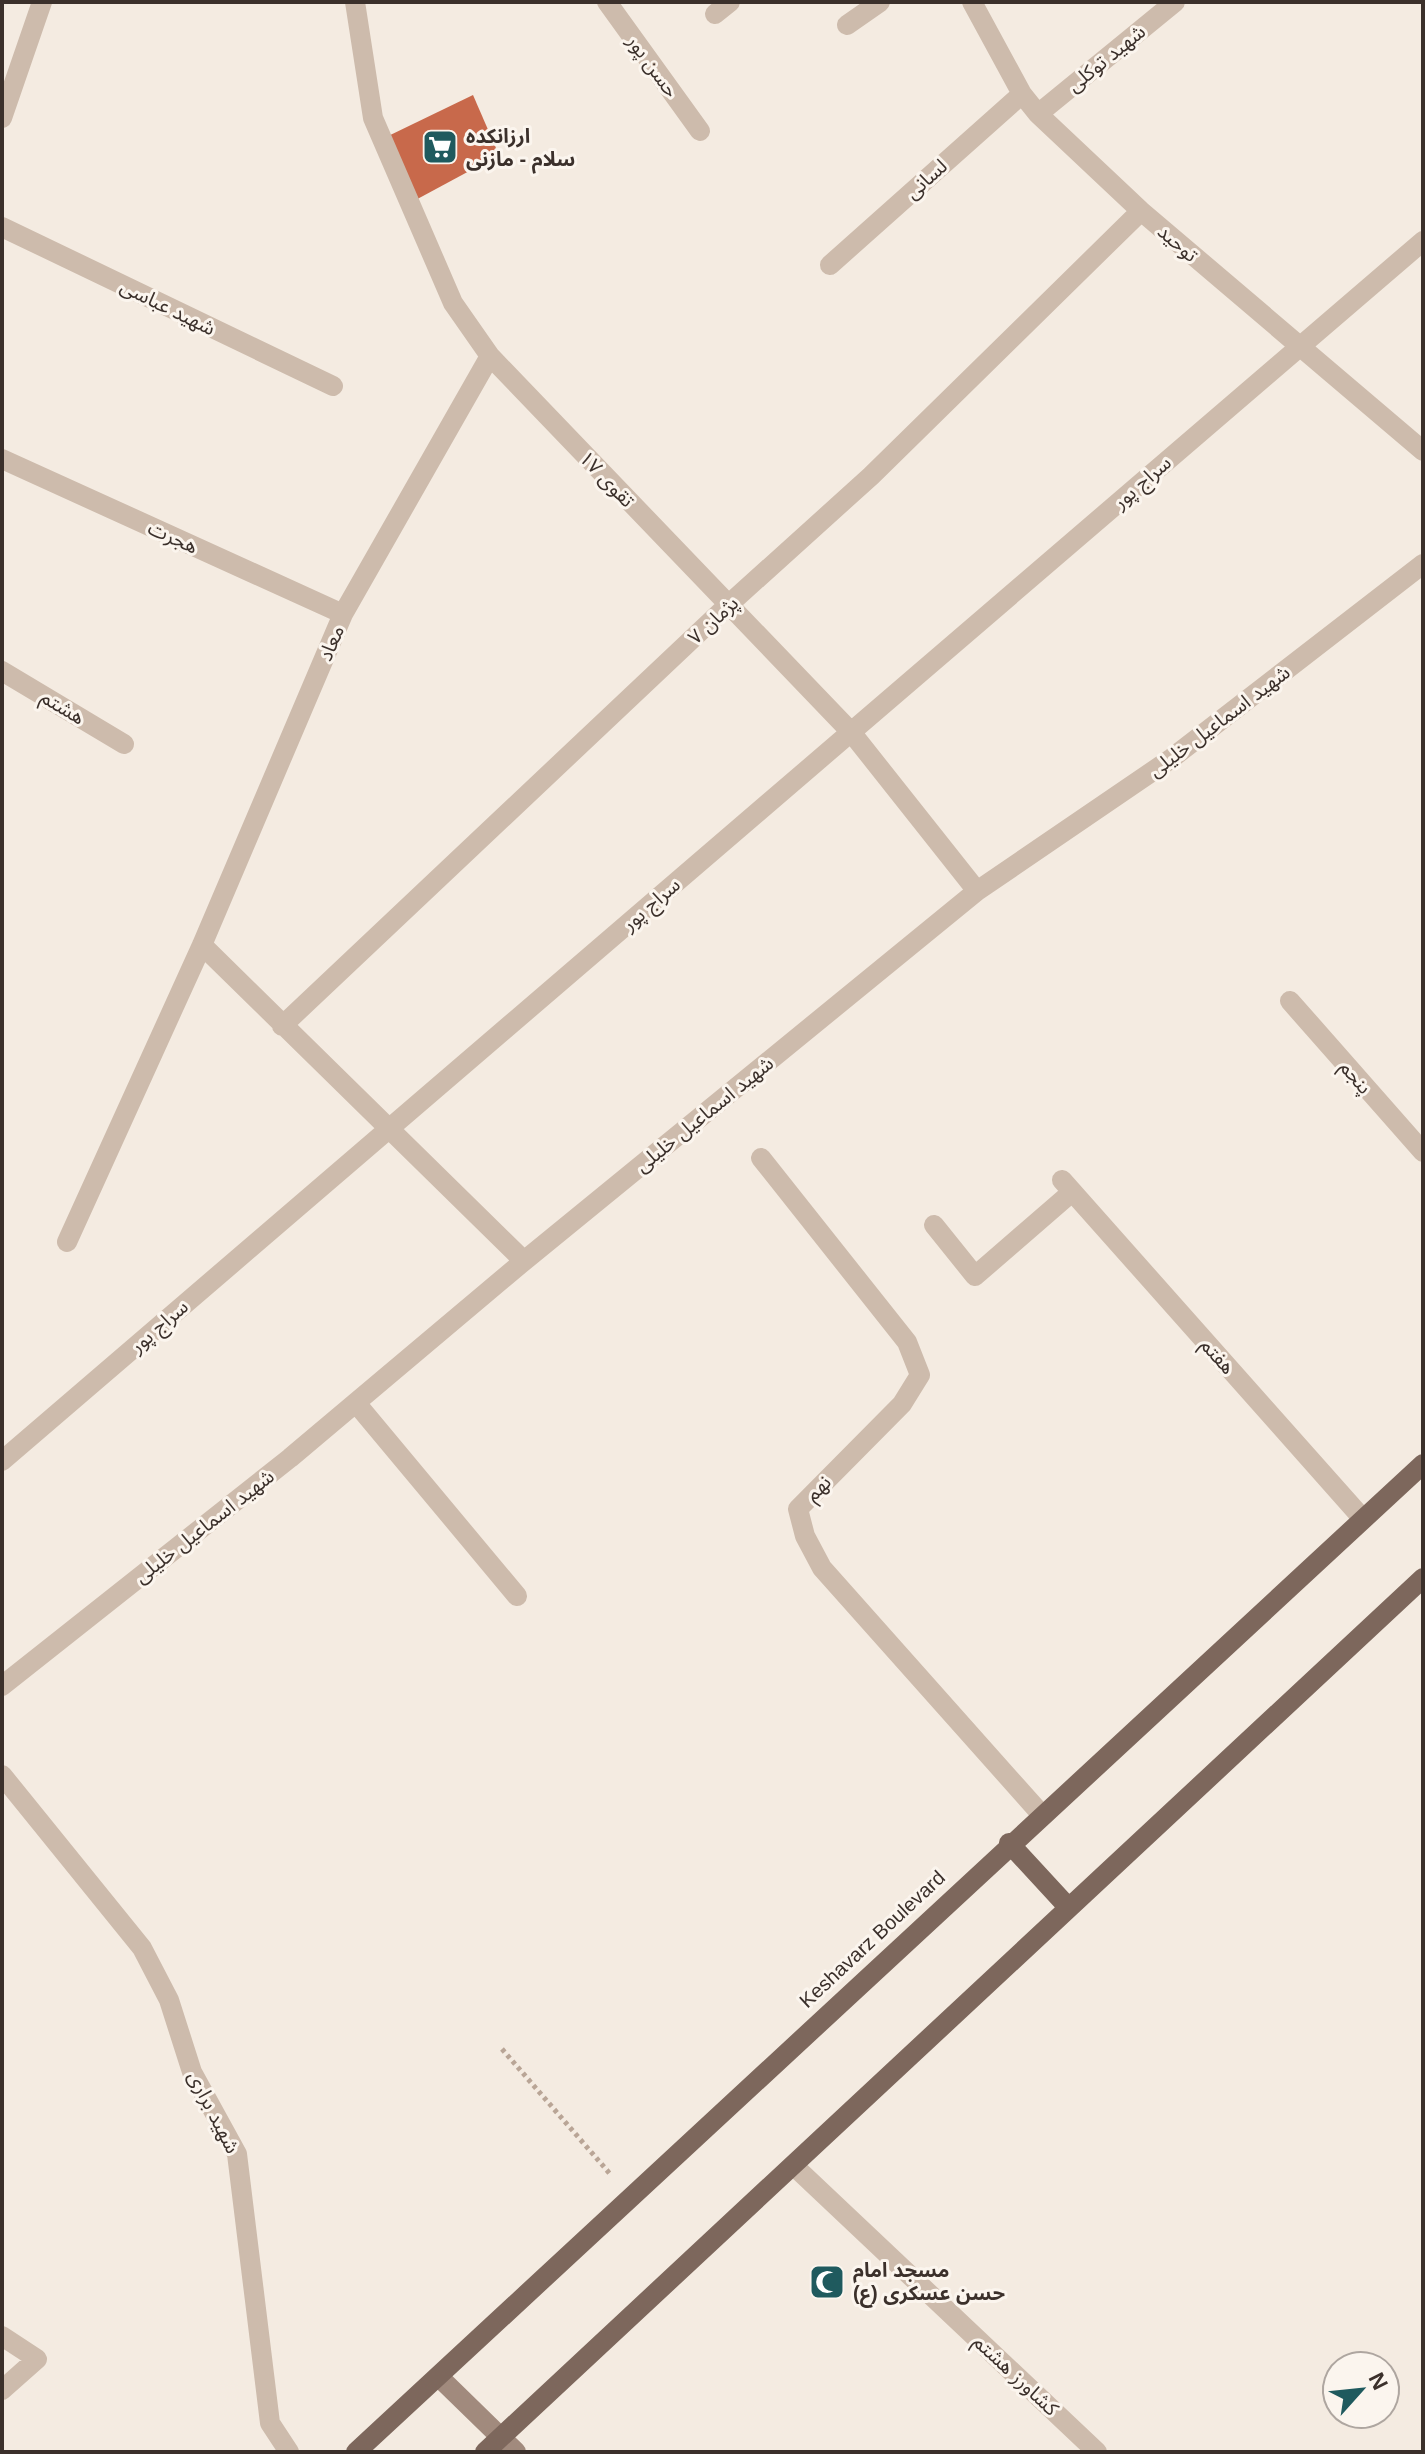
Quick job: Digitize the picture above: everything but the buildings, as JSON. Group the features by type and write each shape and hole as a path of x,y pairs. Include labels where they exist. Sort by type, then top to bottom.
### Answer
{"main road":[{"name":"Keshavarz Boulevard","path":"356,2452 1009,1843 1423,1464"},
{"path":"492,2446 1423,1578"},
{"path":"1009,1843 1068,1907"},
{"path":"439,2377 492,2446 516,2452"}],"street":[{"path":"2,118 42,2"},
{"name":"تقوی ۱۷","path":"355,2 373,118 453,303 490,356 851,732 977,891"},
{"name":"حسن پور","path":"607,2 700,131"},
{"path":"847,25 880,2"},
{"name":"توحید","path":"972,2 1022,94 1038,114 1141,211 1423,451"},
{"name":"شهید توکلی","path":"1038,114 1175,2"},
{"name":"لسانی","path":"830,265 1022,94"},
{"name":"پژمان ۷","path":"282,1026 727,606 871,476 1141,211"},
{"name":"شهید عباسی","path":"2,227 333,386"},
{"name":"سراج پور","path":"2,1461 1423,241"},
{"name":"معاد","path":"67,1242 202,945 343,614 490,356"},
{"name":"هجرت","path":"2,459 343,614"},
{"name":"شهید اسماعیل خلیلی","path":"2,1686 356,1403 524,1261 977,891 1172,758 1423,564"},
{"name":"هشتم","path":"2,671 124,744"},
{"path":"202,945 282,1026 391,1127 524,1261"},
{"name":"پنجم","path":"1290,1001 1423,1152"},
{"name":"نهم","path":"761,1158 907,1342 920,1375 902,1404 798,1509 805,1536 822,1568 1041,1814"},
{"name":"هفتم","path":"934,1225 975,1276 1067,1186 1363,1519"},
{"path":"356,1403 517,1596"},
{"name":"شهید براری","path":"2,1775 142,1948 169,2000 192,2072 237,2154 270,2423 289,2452"},
{"name":"کشاورز هشتم","path":"794,2166 1097,2452"},
{"path":"2,2336 37,2359 2,2390"}],"path":[{"path":"502,2049 630,2197"}],"place":[{"name":"ارزانکده سلام - مازنی","path":"440,147"},
{"name":"مسجد امام حسن عسکری (ع)","path":"827,2282"}]}
